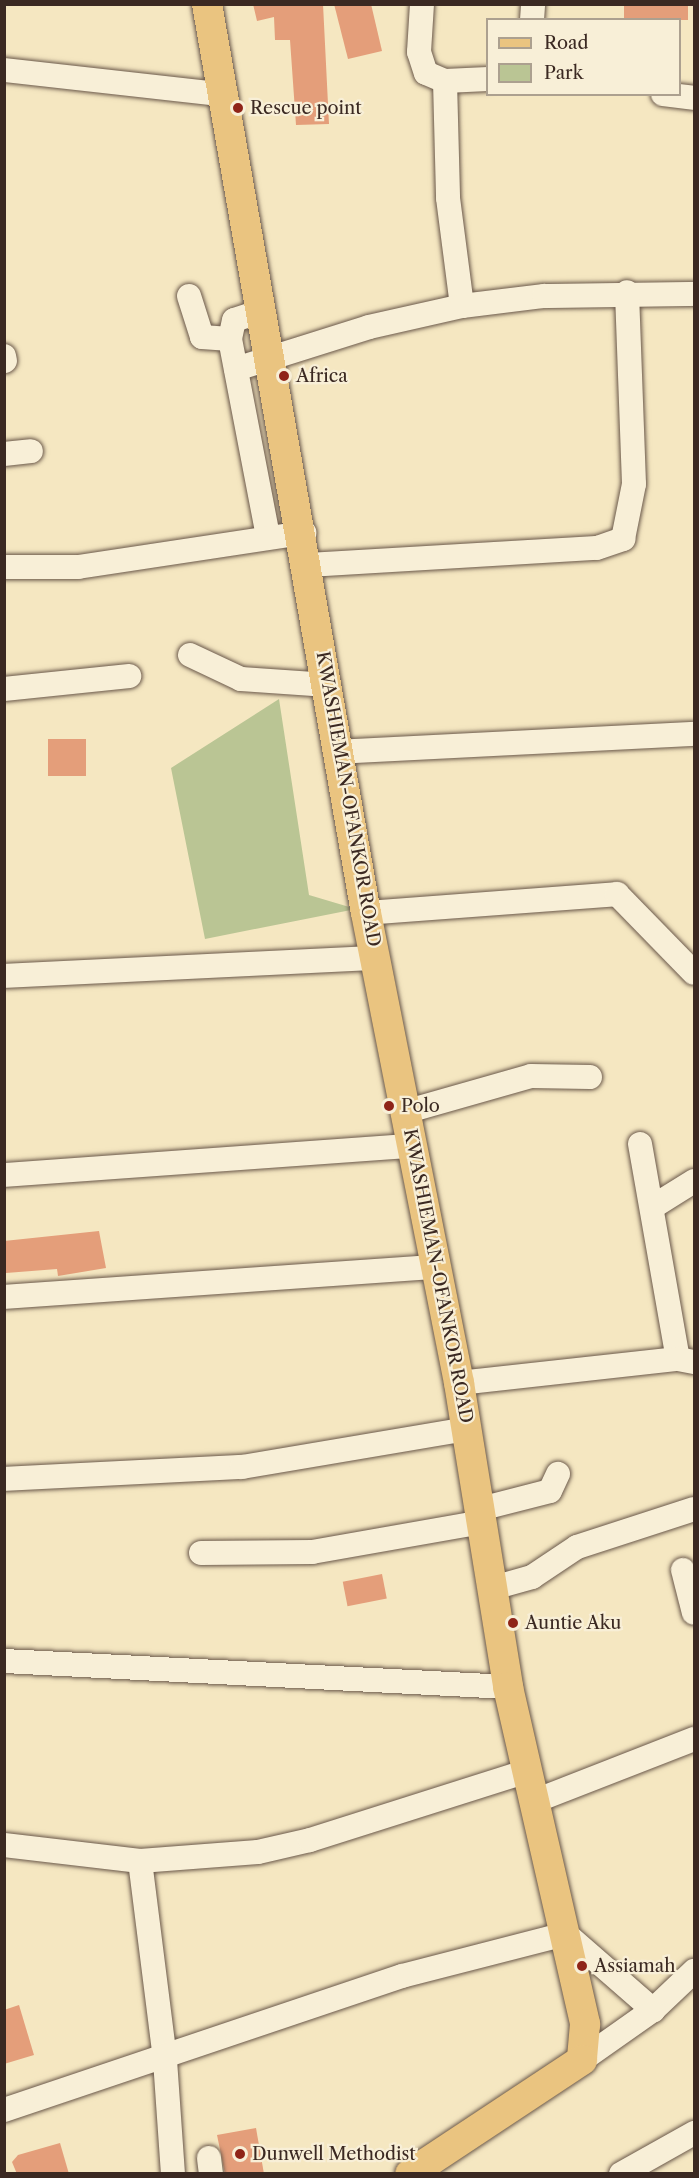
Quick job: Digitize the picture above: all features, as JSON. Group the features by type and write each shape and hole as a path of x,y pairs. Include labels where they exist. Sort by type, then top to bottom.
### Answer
{"main road":[{"name":"KWASHIEMAN-OFANKOR ROAD","path":"207,4 226,95 270,360 304,533 337,752 366,913 408,1111 435,1267 459,1383 508,1687 585,2015 582,2060"},
{"path":"410,2174 582,2060"}],"street":[{"path":"422,4 419,52 426,73 446,81 486,79"},
{"path":"4,70 226,95"},
{"path":"446,81 448,198 462,306"},
{"path":"308,565 597,548 623,539 634,484 627,292"},
{"path":"236,369 369,327 462,306 627,292 694,294"},
{"path":"189,296 202,337 230,339"},
{"path":"262,310 234,320 230,339 268,536"},
{"path":"4,356 5,361"},
{"path":"249,429 284,422"},
{"path":"4,454 32,451"},
{"path":"4,567 78,567 268,536 304,533"},
{"path":"190,655 241,679 328,685"},
{"path":"4,689 129,676"},
{"path":"337,752 694,734"},
{"path":"366,913 617,894 694,973"},
{"path":"4,976 376,958"},
{"path":"408,1111 531,1076 590,1077"},
{"path":"459,1383 686,1361 640,1144"},
{"path":"4,1175 413,1146"},
{"path":"654,1206 694,1181"},
{"path":"4,1297 435,1267"},
{"path":"4,1479 231,1468 467,1429"},
{"path":"201,1553 312,1552 481,1516 550,1491 558,1474"},
{"path":"493,1588 532,1577 577,1547 694,1509"},
{"path":"682,1570 694,1613"},
{"path":"4,1661 508,1687"},
{"path":"535,1801 694,1739"},
{"path":"4,1845 140,1861 258,1852 310,1840 528,1770"},
{"path":"140,1861 165,2060 173,2174"},
{"path":"4,2110 165,2060 402,1976 566,1934 653,2010"},
{"path":"582,2060 653,2010 694,1971"},
{"path":"621,2174 694,2133"}],"green space":[{"path":"279,699 309,895 356,909 205,939 171,768"}],"building":[{"path":"253,4 323,4 329,124 296,125 290,40 275,40 274,17 257,21"},
{"path":"334,4 371,4 382,51 348,59"},
{"path":"624,4 688,4 688,20 624,18"},
{"path":"48,739 86,739 86,776 48,776"},
{"path":"99,1231 106,1268 58,1276 57,1269 6,1273 4,1241"},
{"path":"382,1574 387,1599 348,1606 343,1582"},
{"path":"19,2005 34,2055 4,2064 4,2010"},
{"name":"Dunwell Methodist","path":"256,2128 264,2174 225,2174 217,2135"},
{"path":"60,2143 69,2174 17,2174 12,2162 18,2155"}],"place":[{"name":"Rescue point","path":"238,108"},
{"name":"Africa","path":"284,376"},
{"name":"Polo","path":"389,1106"},
{"name":"Auntie Aku","path":"513,1623"},
{"name":"Assiamah","path":"582,1966"},
{"name":"Dunwell Methodist","path":"240,2154"}]}
